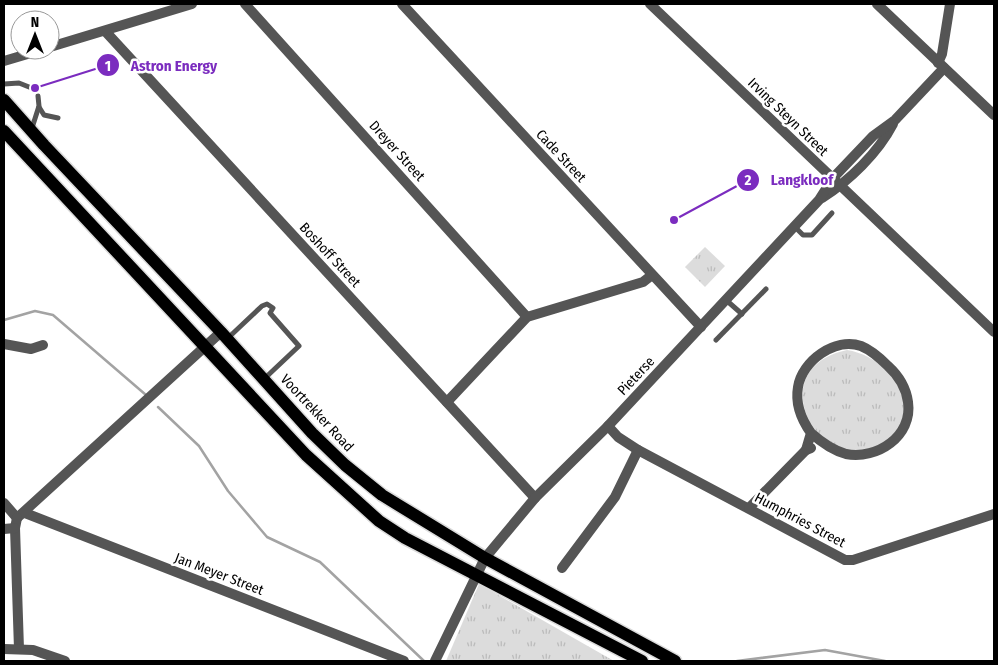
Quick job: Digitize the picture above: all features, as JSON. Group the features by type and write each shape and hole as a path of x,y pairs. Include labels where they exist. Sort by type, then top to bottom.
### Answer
{"main road":[{"name":"Voortrekker Road","path":"4,100 224,335 312,433 382,495 485,558 676,661"},
{"path":"4,131 306,455 356,502 405,538 642,661"}],"street":[{"path":"60,44 192,4"},
{"name":"Dreyer Street","path":"246,4 528,317"},
{"name":"Cade Street","path":"402,4 701,327"},
{"name":"Irving Steyn Street","path":"650,4 994,332"},
{"path":"876,4 994,115"},
{"path":"941,66 950,4"},
{"name":"Boshoff Street","path":"105,31 535,498"},
{"name":"Pieterse","path":"820,200 841,186 876,148 895,120 941,66"},
{"name":"Pieterse","path":"435,661 485,558 535,498 608,426 795,227 820,200 833,178 873,136 895,120"},
{"path":"447,402 528,317 643,282 652,275"},
{"path":"19,649 9,528 206,347 224,335"},
{"path":"4,344 31,349 43,345"},
{"path":"845,345 859,346 884,362 902,382 907,394 908,406 901,432 889,446 861,455 845,453 822,442 811,432 802,421 797,400 798,385 803,372 811,362 833,347 845,345"},
{"name":"Humphries Street","path":"608,426 618,437 638,450 848,560 994,514"},
{"path":"806,450 811,432"},
{"path":"750,508 806,450 822,442"},
{"path":"562,568 615,497 638,450"},
{"path":"4,503 21,515"},
{"name":"Jan Meyer Street","path":"21,515 404,661"},
{"path":"4,649 33,650 65,661"}],"lane":[{"path":"4,84 19,83 29,87"},
{"path":"31,131 39,106 38,96"},
{"path":"39,106 44,114 58,118"},
{"path":"795,227 803,235 812,234 832,214"},
{"path":"716,340 766,289"},
{"path":"726,300 742,314"},
{"path":"224,335 262,306 266,304 271,306 273,310 270,313 300,346 264,379"}],"green space":[{"path":"705,247 725,266 705,287 685,267"},
{"path":"847,350 874,360 885,369 901,391 904,404 903,417 893,436 879,445 857,451 836,447 819,434 808,417 803,397 806,378 821,361"},
{"path":"479,584 614,661 446,661"}],"waterway":[{"path":"4,320 35,311 53,315 146,395"},
{"path":"158,407 199,446 228,491 267,537 320,562 424,661"},
{"path":"737,661 825,650 885,661"}],"place":[{"name":"Astron Energy","path":"35,88"},
{"name":"Langkloof","path":"674,220"}]}
